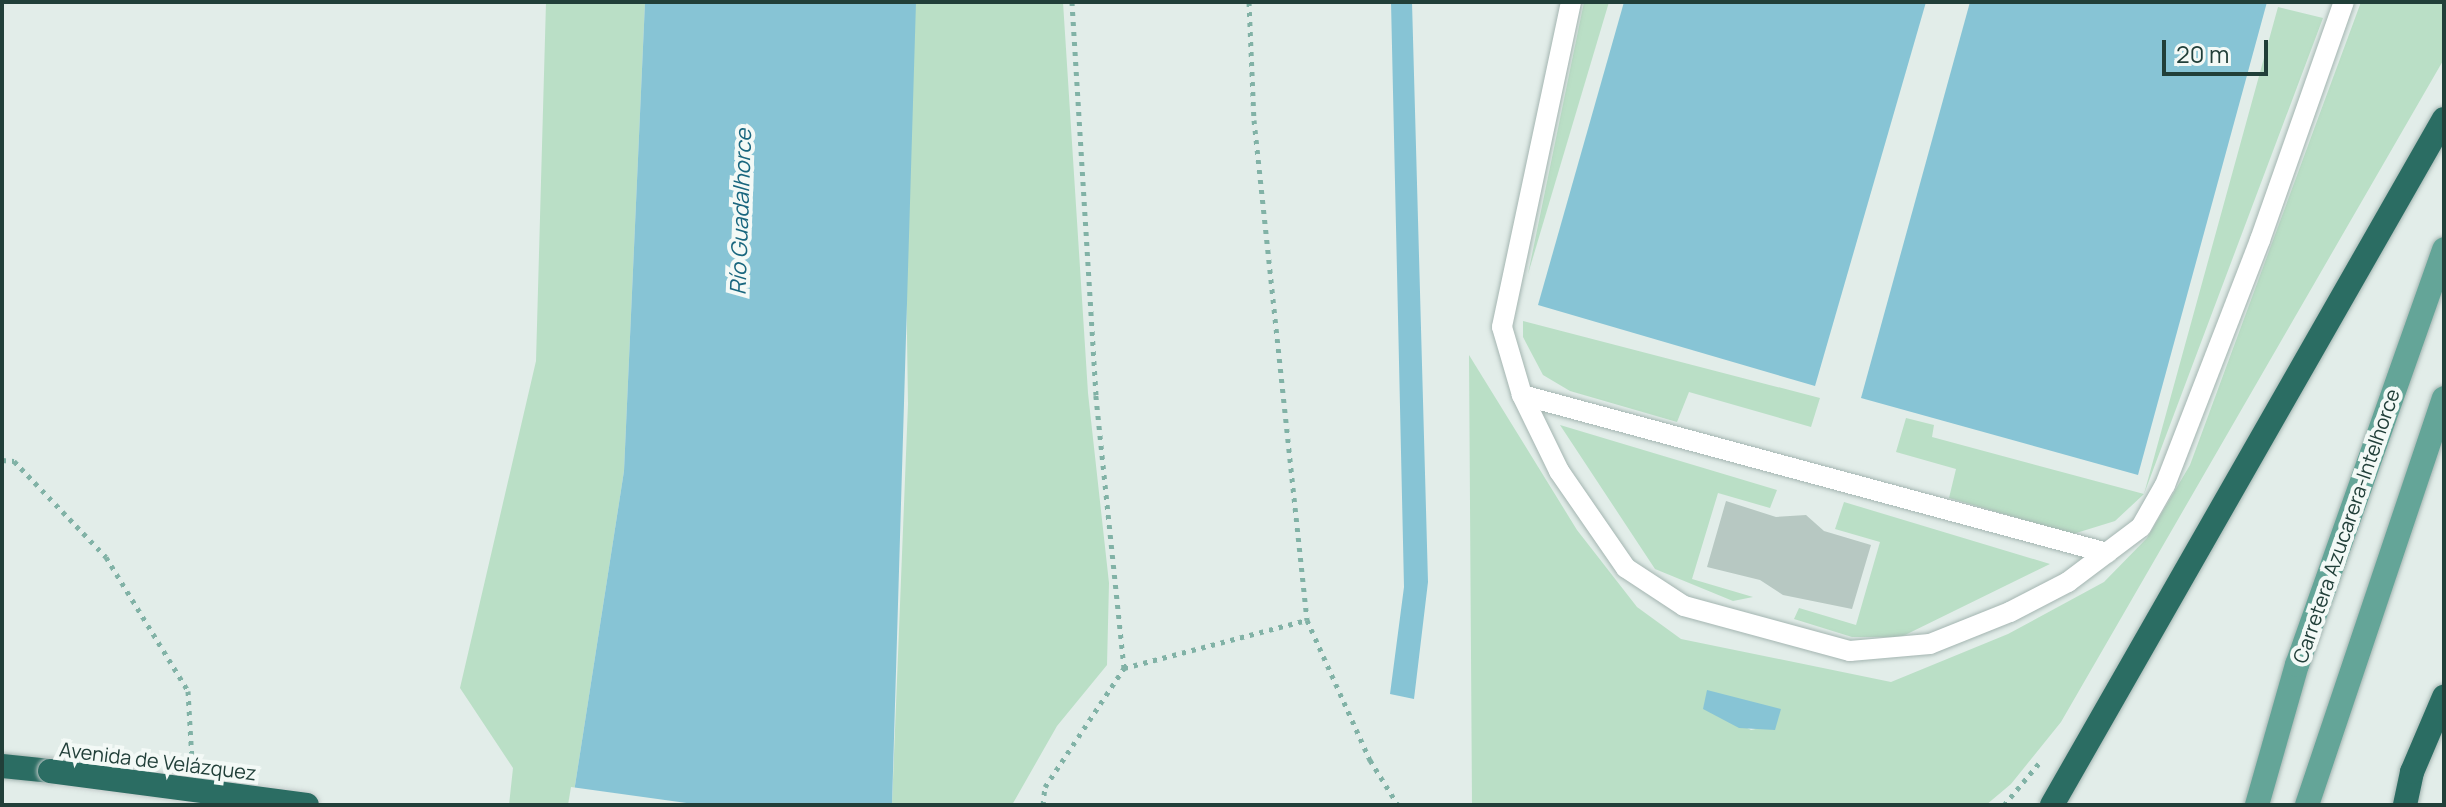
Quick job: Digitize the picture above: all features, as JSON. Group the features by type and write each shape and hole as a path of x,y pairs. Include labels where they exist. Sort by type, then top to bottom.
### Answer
{"highway":[{"path":"2052,805 2444,119"},
{"path":"2405,805 2412,772 2444,697"},
{"name":"Avenida de Velázquez","path":"2,766 307,805"}],"main road":[{"name":"Carretera Azucarera-Intelhorce","path":"2257,805 2297,665 2444,249"},
{"path":"2307,805 2444,398"}],"lane":[{"path":"1571,2 1502,327 1522,395 1559,471 1626,568 1684,606 1850,651 1930,644 2033,600 2107,553 2141,527 2165,485 2344,2"},
{"path":"1522,395 2107,553"}],"path":[{"path":"1043,805 1045,787 1124,668 1096,395 1072,2"},
{"path":"1249,2 1254,120 1307,620 1370,760 1398,805"},
{"path":"2,460 14,461 106,557 188,691 193,776"},
{"path":"1124,668 1307,620"}],"green space":[{"path":"546,2 645,2 624,471 572,805 509,805 513,768 460,688 536,361"},
{"path":"902,2 1063,2 1088,393 1109,583 1107,665 1057,726 1012,805 892,805 908,404"},
{"path":"1584,2 1609,2 1528,274"},
{"path":"2361,2 2444,2 2444,59 2061,722 2011,784 1986,805 1472,805 1469,355 1577,530 1637,607 1681,639 1891,682 2008,634 2104,582 2147,538 2190,465","holes":["1781,709 1765,727 1751,730 1721,714"]},
{"path":"2278,7 2323,18 2144,494"},
{"path":"1523,321 1820,398 1811,427 1689,392 1677,422 1570,391 1543,375 1523,337"},
{"path":"1906,418 1934,425 1932,437 2144,494 2115,521 2073,534 1949,498 1956,469 1896,452"},
{"path":"1560,425 1777,490 1770,508 1718,493 1692,579 1753,597 1733,601 1655,569"},
{"path":"1844,502 2050,564 1901,637 1852,637 1794,619 1799,608 1856,625 1880,542 1835,529"}],"water":[{"name":"Río Guadalhorce","path":"645,2 916,2 892,805 572,805 624,471"},
{"path":"1391,2 1412,2 1428,582 1414,699 1390,694 1404,587"},
{"path":"1624,2 1926,2 1815,386 1538,305"},
{"path":"1970,2 2267,2 2138,475 1861,398"},
{"path":"1707,690 1781,709 1775,730 1739,728 1703,709"}],"pier":[{"path":"571,787 701,805 568,805"}],"building":[{"path":"1726,501 1776,517 1806,515 1824,531 1871,545 1852,609 1783,595 1760,580 1707,567"}]}
